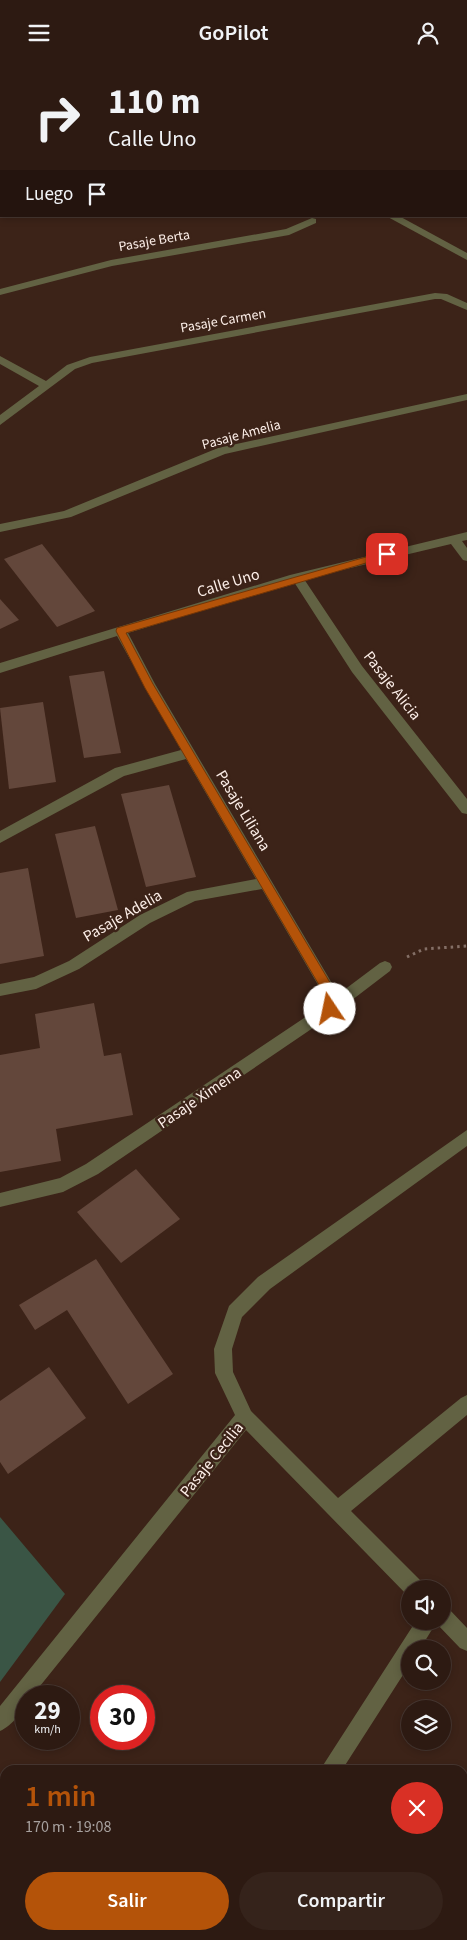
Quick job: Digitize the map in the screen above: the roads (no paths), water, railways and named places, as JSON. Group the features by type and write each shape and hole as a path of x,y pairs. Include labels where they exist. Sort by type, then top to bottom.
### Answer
{"street":[{"path":"393,217 467,257"},
{"name":"Pasaje Berta","path":"0,292 111,263 289,232 312,221"},
{"path":"457,251 467,244"},
{"name":"Pasaje Carmen","path":"0,421 80,363 99,358 435,296 443,296 467,307"},
{"path":"0,359 47,386"},
{"name":"Pasaje Amelia","path":"0,528 67,514 222,451 467,397"},
{"name":"Calle Uno","path":"0,668 297,578 370,558 467,536"},
{"path":"454,539 467,557"},
{"name":"Pasaje Alicia","path":"297,578 357,669 467,809"},
{"name":"Pasaje Liliana","path":"120,631 149,685 328,989 330,1009"},
{"path":"0,838 120,772 189,753"},
{"name":"Pasaje Adelia","path":"0,989 36,983 74,965 145,919 192,896 266,883"},
{"name":"Pasaje Ximena","path":"0,1200 62,1185 92,1169 330,1009 385,967"},
{"name":"Pasaje Cecilia","path":"0,1721 245,1417 224,1373 224,1349 235,1312 264,1283 467,1137"},
{"path":"337,1511 467,1404"},
{"path":"245,1417 406,1580"},
{"path":"451,1625 467,1641"},
{"path":"333,1765 421,1630"}]}
